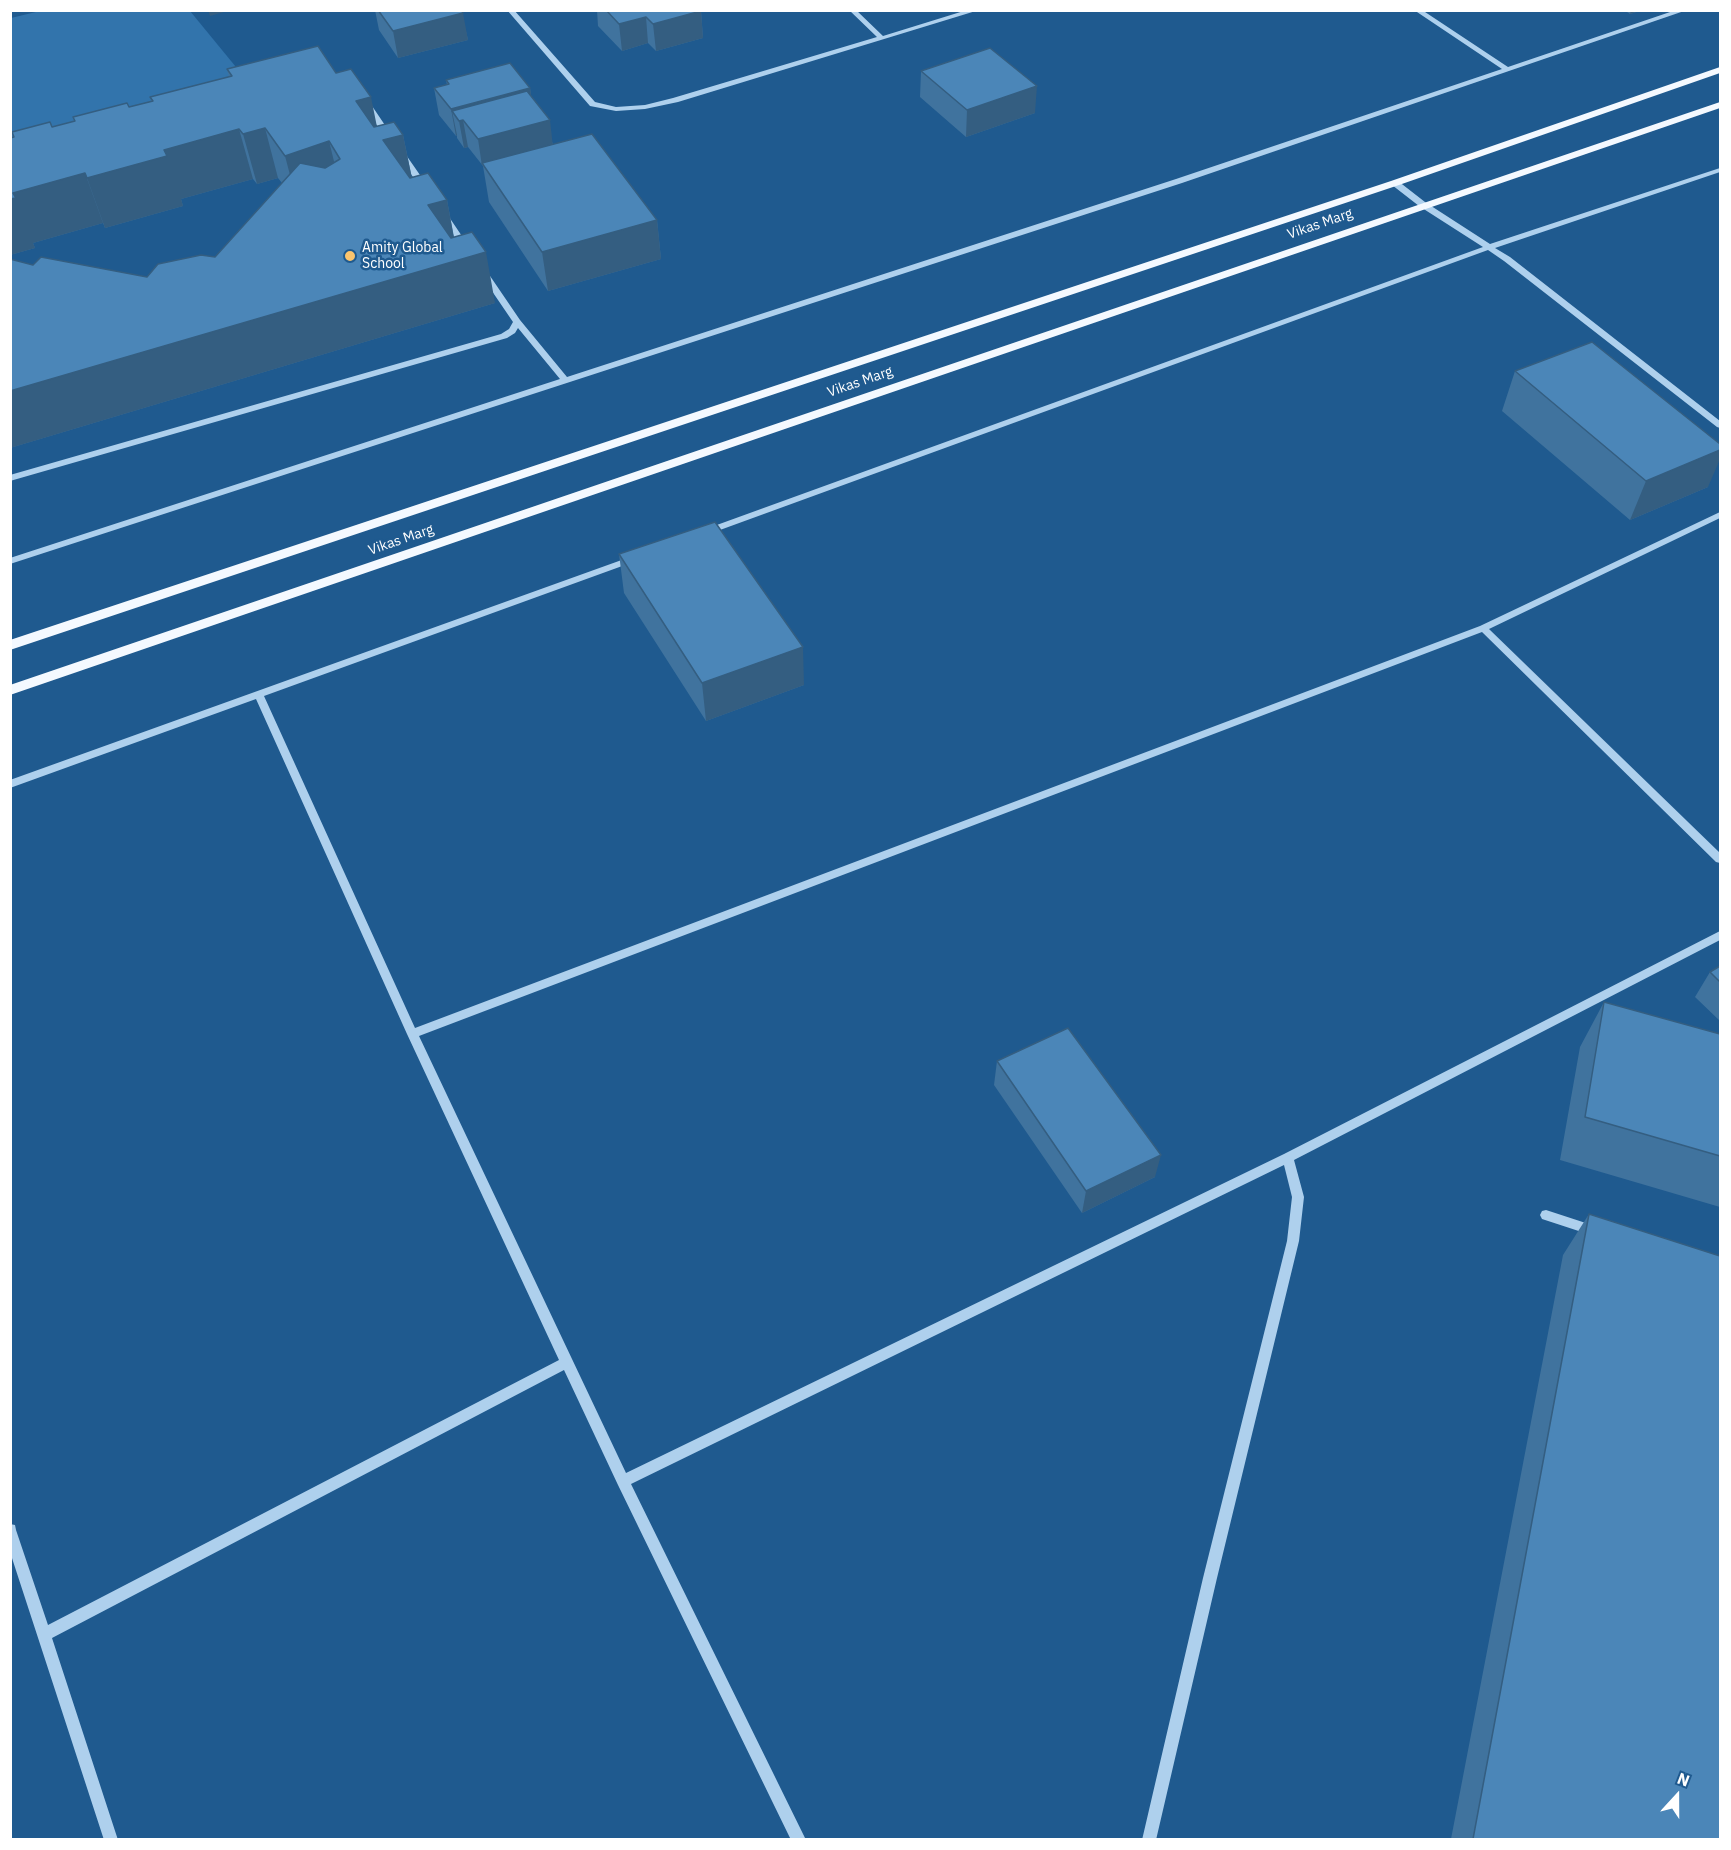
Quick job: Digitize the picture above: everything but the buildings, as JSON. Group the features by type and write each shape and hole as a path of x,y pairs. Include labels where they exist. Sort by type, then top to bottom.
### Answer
{"main road":[{"name":"Vikas Marg","path":"10,645 1395,183 1720,70"},
{"name":"Vikas Marg","path":"10,690 1422,204 1720,105"}],"street":[{"path":"510,10 593,104 616,109 645,107 675,100 976,10"},
{"path":"852,10 881,37"},
{"path":"1417,10 1507,70"},
{"path":"10,561 1179,182 1684,10"},
{"path":"362,98 430,195"},
{"path":"695,537 1490,247 1720,171"},
{"path":"1395,183 1422,204 1490,247 1720,425"},
{"path":"436,205 470,254"},
{"path":"477,264 518,322 566,381"},
{"path":"10,478 504,336 512,331 518,322"},
{"path":"412,1034 1483,628 1720,515"},
{"path":"10,784 639,557"},
{"path":"1483,628 1720,859"},
{"path":"259,695 412,1034 623,1481 799,1839"},
{"path":"623,1481 1288,1158 1720,935"},
{"path":"1149,1839 1293,1241 1298,1197 1288,1158"},
{"path":"1546,1215 1611,1236"},
{"path":"45,1634 567,1362"},
{"path":"10,1530 111,1839"}],"shaded area":[{"path":"40,11 190,11 254,89 11,153 11,18"}],"place":[{"name":"Amity Global School","path":"350,256"}]}
